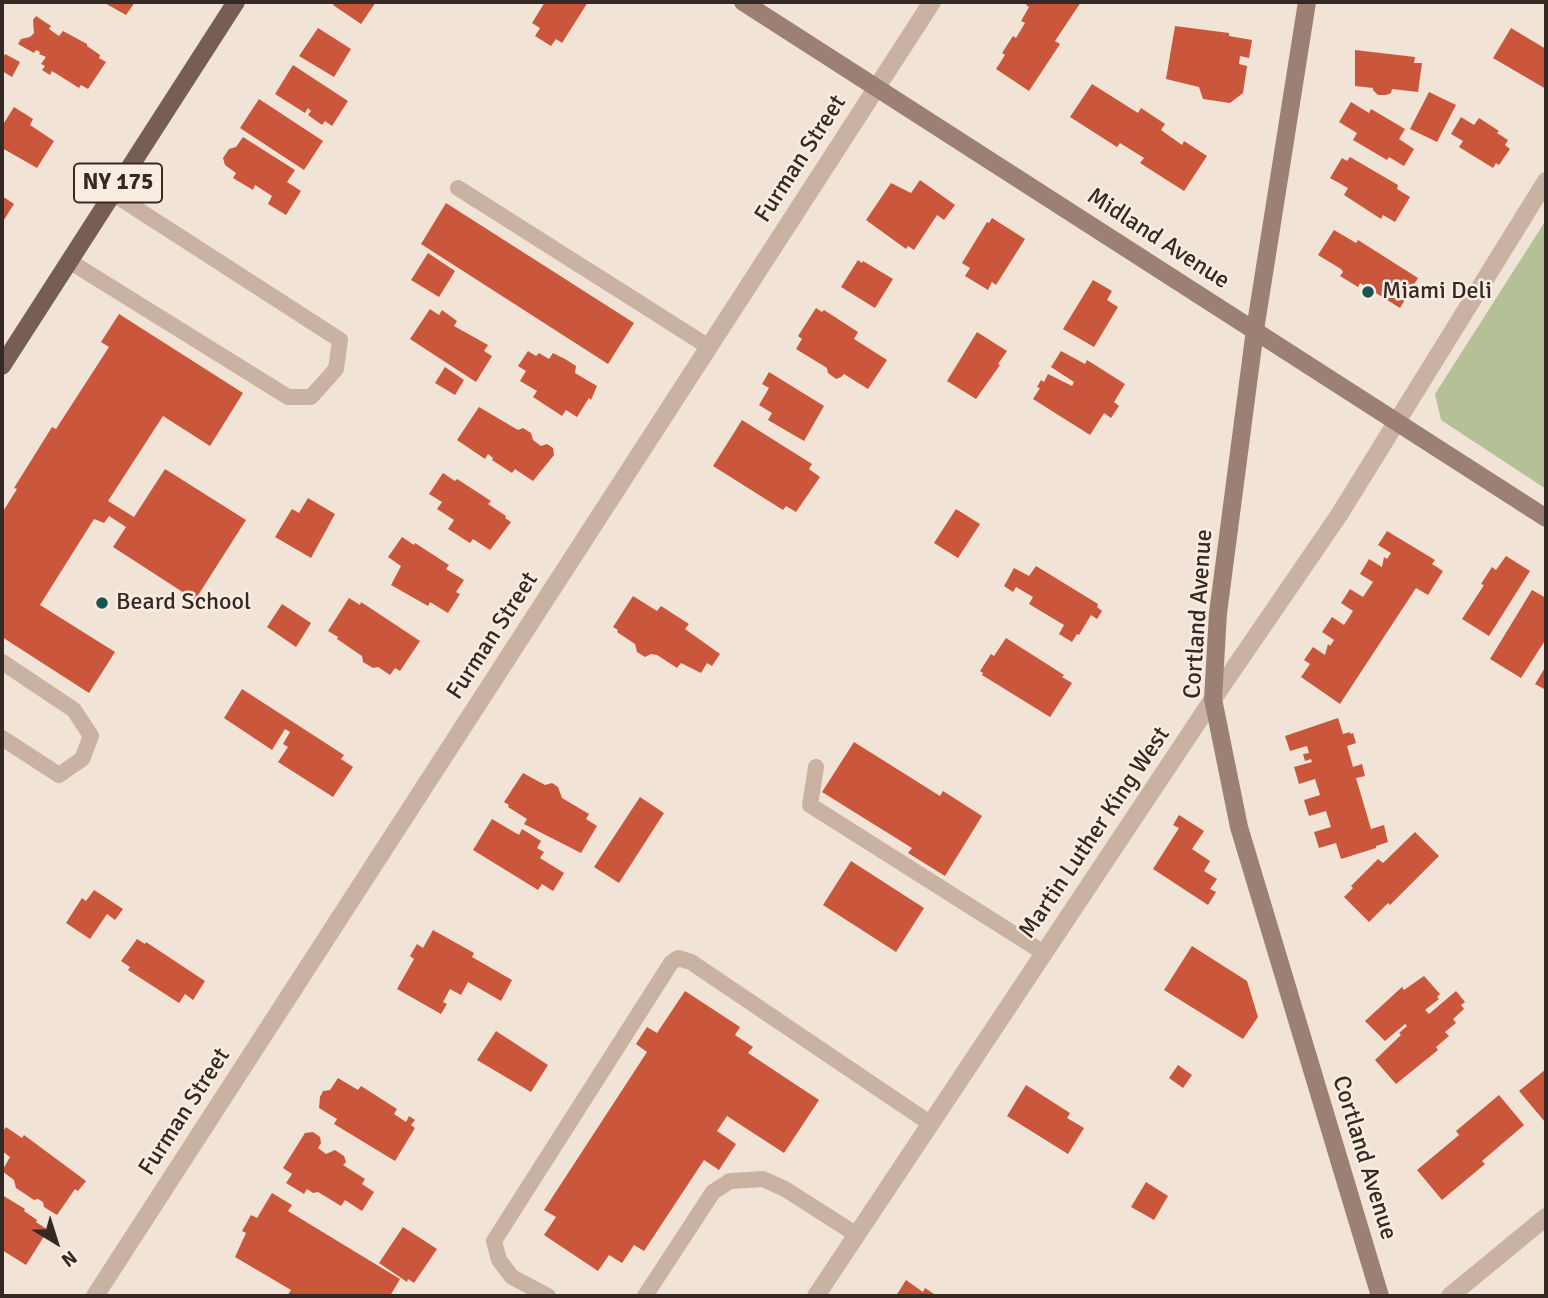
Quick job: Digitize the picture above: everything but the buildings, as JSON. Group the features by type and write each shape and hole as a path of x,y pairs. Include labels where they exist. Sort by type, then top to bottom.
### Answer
{"main road":[{"name":"NY 175","path":"2,366 236,2"}],"street":[{"name":"Midland Avenue","path":"743,2 1546,518"},
{"name":"Furman Street","path":"96,1296 932,2"},
{"name":"Cortland Avenue","path":"1307,2 1255,330 1218,613 1213,699 1239,827 1380,1296"},
{"name":"Martin Luther King West","path":"816,1296 1213,699 1339,515 1546,181"},
{"path":"1450,1296 1546,1217"}],"lane":[{"path":"458,188 709,347"},
{"path":"69,261 288,397 312,397 336,369 340,340 112,193"},
{"path":"2,662 74,710 91,736 82,759 59,775 2,738"},
{"path":"816,767 810,805 1044,953"},
{"path":"548,1296 512,1277 499,1260 494,1241 671,963 678,958 691,962 931,1124"},
{"path":"645,1296 713,1192 730,1181 763,1179 785,1189 857,1235"}],"green space":[{"path":"1546,220 1546,489 1441,420 1435,394"}],"place":[{"name":"Miami Deli","path":"1368,292"},
{"name":"Beard School","path":"102,603"}]}
